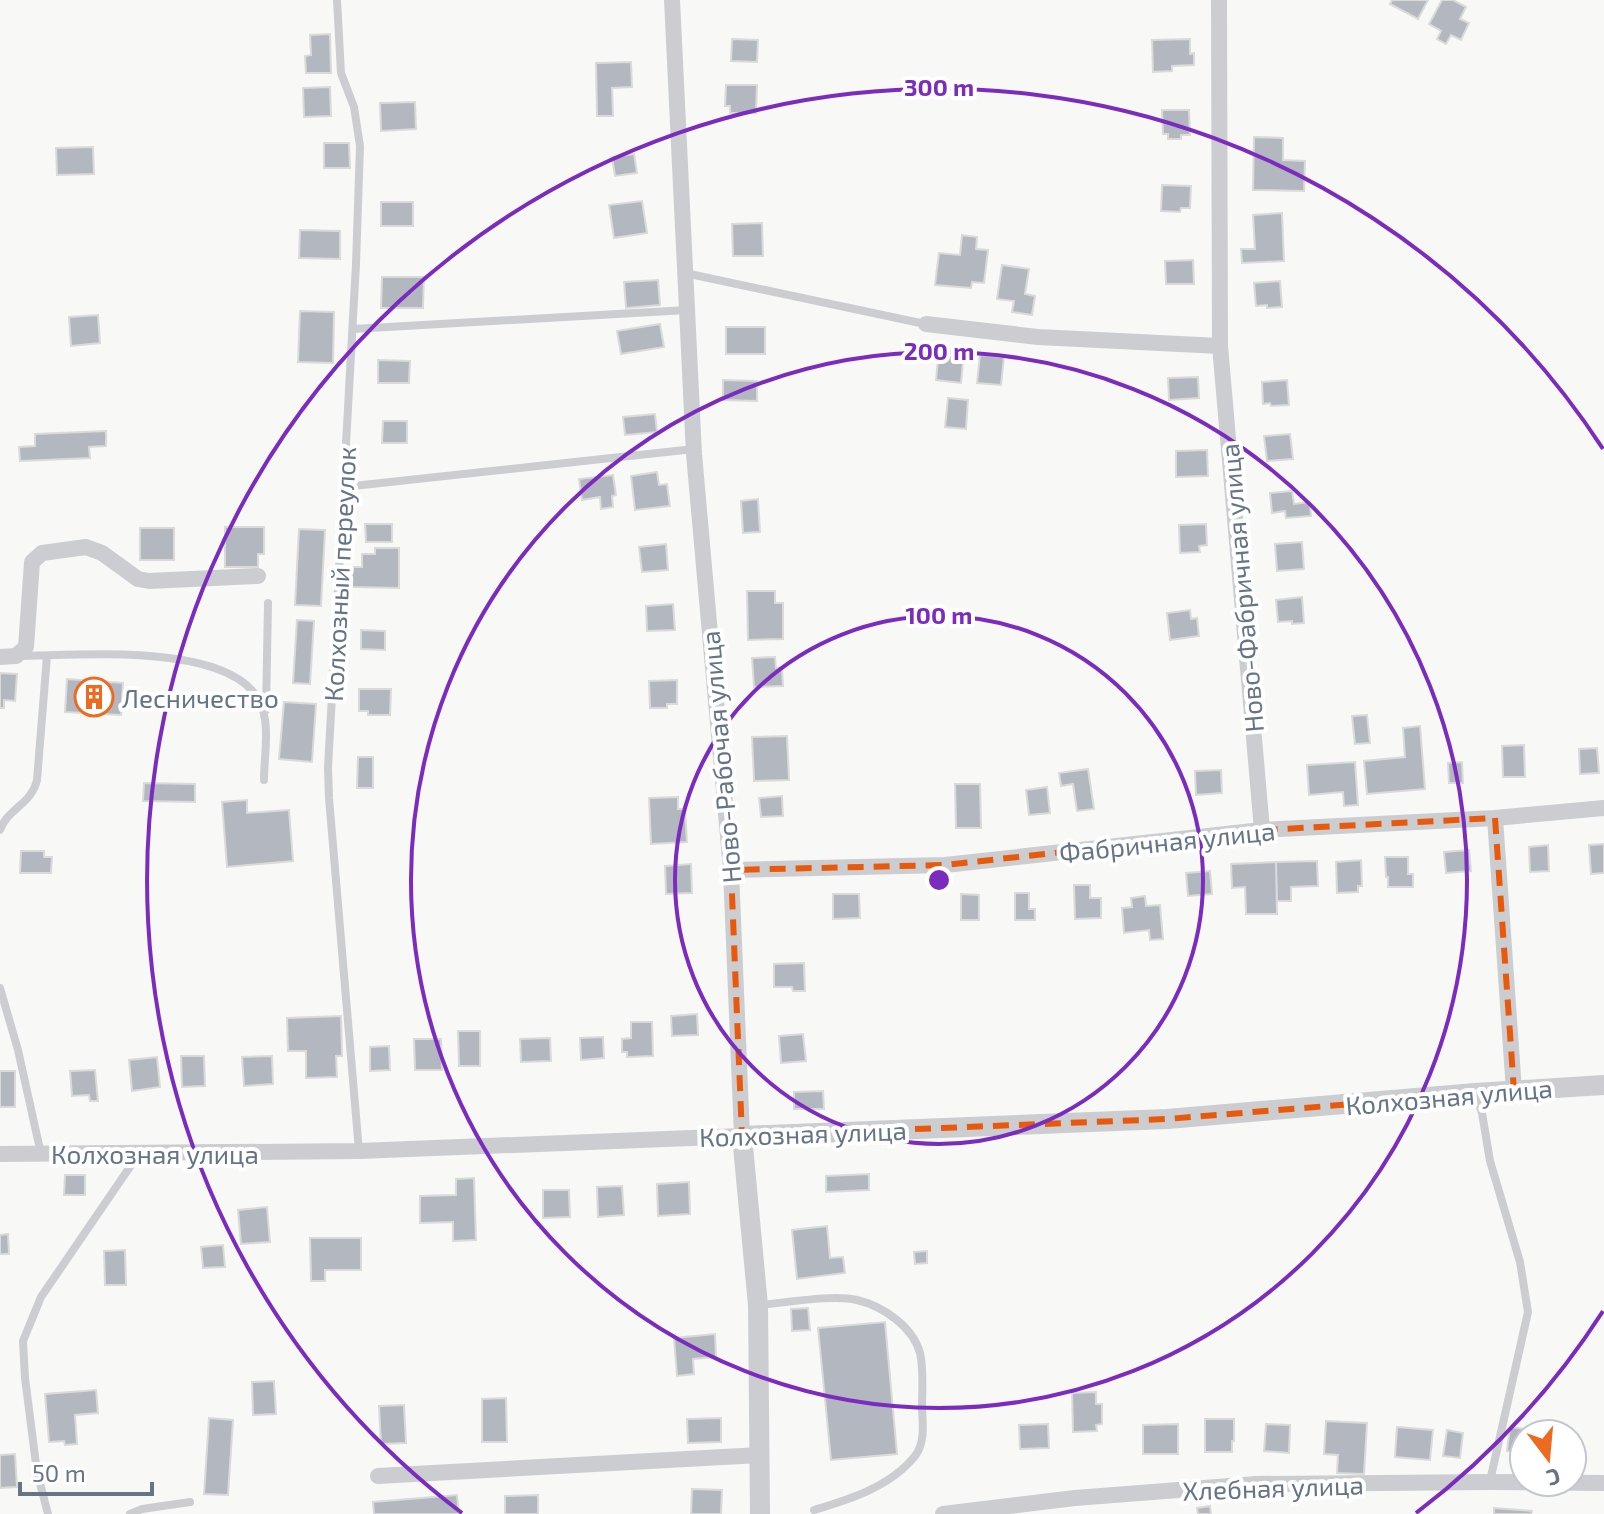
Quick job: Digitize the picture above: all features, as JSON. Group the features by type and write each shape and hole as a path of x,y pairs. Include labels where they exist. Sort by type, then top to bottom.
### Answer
{"street":[{"name":"Ново-Рабочая улица","path":"672,0 694,449 731,870 742,1136 758,1305 760,1514"},
{"name":"Ново-Фабричная улица","path":"1219,0 1220,346 1262,830"},
{"path":"926,324 1038,337 1220,346"},
{"path":"8,657 26,647 32,562 42,553 86,547 102,553 138,579 149,581 258,576"},
{"name":"Фабричная улица","path":"731,870 945,865 1262,830 1495,818 1604,808"},
{"path":"1495,818 1514,1091"},
{"name":"Колхозная улица","path":"0,1154 359,1151 1167,1119 1604,1085"},
{"path":"378,1476 760,1455"},
{"name":"Хлебная улица","path":"943,1514 1075,1498 1256,1484 1604,1483"}],"lane":[{"name":"Колхозный переулок","path":"337,0 341,73 354,107 360,146 353,329 328,768 359,1151"},
{"path":"685,273 926,324"},
{"path":"353,329 687,310"},
{"path":"344,487 694,449"},
{"path":"264,780 268,603"},
{"path":"8,657 145,655 176,658 223,671 249,686 260,702 265,723"},
{"path":"0,830 4,819 34,792 47,656"},
{"path":"0,988 18,1050 41,1154"},
{"path":"1475,1093 1482,1113 1490,1161 1520,1262 1528,1312 1490,1482"},
{"path":"48,1514 37,1472 23,1341 41,1297 138,1154"},
{"path":"758,1305 845,1297 859,1300 886,1312 899,1322 916,1343 921,1356 923,1437 918,1453 883,1483 850,1499 814,1510"},
{"path":"130,1514 142,1509 190,1502"}],"highlighted area":[{"path":"1495,818 1514,1091 1167,1119 742,1136 731,870 945,865 1262,830"}],"building":[{"path":"1392,0 1428,0 1418,19 1390,4"},
{"path":"1442,0 1453,0 1466,7 1460,19 1469,23 1461,40 1451,35 1446,44 1437,39 1441,31 1429,24"},
{"path":"330,34 331,73 306,73 305,56 311,55 310,35"},
{"path":"732,39 758,40 757,62 731,61"},
{"path":"1190,39 1194,65 1172,66 1172,71 1153,72 1152,40"},
{"path":"631,62 632,87 612,88 613,116 597,116 596,63"},
{"path":"726,85 757,85 756,113 730,113 730,106 725,106"},
{"path":"330,87 331,116 304,117 303,88"},
{"path":"415,102 416,129 381,131 380,103"},
{"path":"1162,110 1189,110 1190,135 1168,139 1168,134 1163,134"},
{"path":"1254,137 1283,138 1283,160 1305,161 1304,191 1253,190"},
{"path":"324,143 349,143 350,168 324,168"},
{"path":"93,147 94,174 57,175 56,148"},
{"path":"634,154 637,173 615,176 612,157"},
{"path":"1162,185 1191,186 1190,208 1181,208 1180,212 1161,211"},
{"path":"642,201 647,233 614,238 609,205"},
{"path":"381,202 413,202 413,226 381,226"},
{"path":"1282,213 1284,261 1242,263 1241,249 1255,249 1253,215"},
{"path":"762,223 763,256 733,256 732,224"},
{"path":"300,230 340,231 340,259 299,258"},
{"path":"962,235 977,237 976,249 988,250 984,283 972,282 971,288 935,285 939,253 960,255"},
{"path":"1193,260 1194,284 1166,284 1165,261"},
{"path":"1002,265 1029,269 1025,294 1035,296 1032,315 1012,312 1014,301 997,299"},
{"path":"382,277 424,277 423,308 381,308"},
{"path":"658,280 660,305 626,308 624,282"},
{"path":"1280,281 1282,307 1256,306 1254,283"},
{"path":"300,311 334,312 333,363 298,362"},
{"path":"98,315 100,343 71,346 69,317"},
{"path":"660,324 664,347 621,354 617,331"},
{"path":"726,327 765,327 765,354 726,354"},
{"path":"939,349 964,351 961,383 936,380"},
{"path":"980,355 1004,357 1001,385 977,383"},
{"path":"378,360 410,361 409,383 378,383"},
{"path":"1198,377 1199,398 1169,400 1168,378"},
{"path":"723,380 757,381 757,401 723,400"},
{"path":"1287,380 1289,405 1263,404 1262,382"},
{"path":"948,398 968,400 966,429 945,427"},
{"path":"655,414 657,432 625,435 623,417"},
{"path":"383,421 407,421 407,443 382,443"},
{"path":"106,431 106,446 89,447 90,458 20,461 19,447 35,446 35,434"},
{"path":"1290,434 1293,459 1267,461 1264,436"},
{"path":"1207,450 1208,476 1176,477 1176,451"},
{"path":"657,472 659,485 667,484 670,506 635,510 631,476"},
{"path":"613,475 616,495 612,496 613,507 601,509 600,497 582,500 579,479"},
{"path":"1292,491 1294,504 1310,502 1311,516 1286,518 1285,511 1272,513 1270,493"},
{"path":"758,499 760,532 743,533 741,501"},
{"path":"365,524 392,524 392,542 366,542"},
{"path":"1206,524 1207,545 1199,546 1200,552 1180,553 1179,525"},
{"path":"225,527 264,527 264,554 258,554 258,567 225,567"},
{"path":"140,528 174,528 174,560 140,560"},
{"path":"299,529 325,530 321,606 295,605"},
{"path":"1302,542 1304,569 1277,571 1275,544"},
{"path":"666,544 668,570 642,572 639,547"},
{"path":"375,548 399,548 399,588 352,587 352,567 362,567 362,554 375,554"},
{"path":"747,591 775,591 775,603 783,603 783,639 748,640"},
{"path":"1302,597 1304,623 1278,622 1276,600"},
{"path":"673,604 675,630 647,631 646,606"},
{"path":"1190,610 1191,619 1197,618 1199,636 1170,640 1167,613"},
{"path":"297,620 314,621 310,684 293,683"},
{"path":"361,630 385,631 385,650 361,649"},
{"path":"775,657 776,668 782,668 783,686 754,687 752,658"},
{"path":"0,673 17,674 15,701 4,700 4,708 0,708"},
{"name":"Лесничество","path":"67,679 123,683 121,715 65,712"},
{"path":"677,680 677,704 667,704 667,708 650,708 649,681"},
{"path":"359,689 391,689 390,715 368,715 368,711 359,711"},
{"path":"284,702 316,704 312,762 279,759"},
{"path":"1367,715 1370,743 1355,744 1352,716"},
{"path":"1420,726 1425,789 1367,794 1364,761 1405,757 1403,728"},
{"path":"787,736 789,780 754,781 752,737"},
{"path":"1524,745 1525,777 1503,777 1502,746"},
{"path":"1597,748 1599,773 1580,774 1579,749"},
{"path":"358,757 373,757 373,788 357,788"},
{"path":"1355,762 1358,805 1344,806 1343,792 1309,795 1307,765"},
{"path":"1462,762 1463,783 1449,783 1448,763"},
{"path":"1088,769 1094,809 1077,811 1073,784 1061,786 1059,773"},
{"path":"1221,770 1222,793 1196,795 1195,771"},
{"path":"144,783 195,784 195,802 143,801"},
{"path":"955,784 980,784 981,828 956,828"},
{"path":"1047,787 1050,813 1029,815 1026,790"},
{"path":"782,796 783,816 761,817 759,798"},
{"path":"678,797 678,809 685,809 687,842 651,844 649,798"},
{"path":"247,800 247,813 289,810 293,861 227,867 222,802"},
{"path":"1604,844 1604,873 1591,874 1589,845"},
{"path":"1548,845 1549,871 1530,872 1529,847"},
{"path":"1469,850 1471,871 1446,873 1444,852"},
{"path":"21,851 44,851 44,857 52,857 51,873 20,873"},
{"path":"1385,857 1408,857 1408,874 1413,874 1413,887 1388,887"},
{"path":"1361,860 1362,886 1358,886 1358,892 1337,893 1336,862"},
{"path":"1317,861 1318,886 1291,887 1291,901 1277,901 1276,862"},
{"path":"1276,862 1277,914 1246,914 1245,887 1232,888 1231,864"},
{"path":"691,864 692,893 666,894 665,866"},
{"path":"1210,871 1212,894 1188,896 1186,873"},
{"path":"1074,885 1090,885 1090,898 1101,898 1101,918 1075,919"},
{"path":"1015,893 1029,893 1029,909 1035,909 1035,920 1015,920"},
{"path":"833,894 859,894 860,918 833,919"},
{"path":"961,894 979,895 979,920 961,920"},
{"path":"1145,896 1146,906 1160,905 1163,939 1150,940 1149,930 1124,933 1122,908 1132,907 1131,898"},
{"path":"804,963 805,991 774,987 774,964"},
{"path":"697,1014 698,1035 672,1036 671,1016"},
{"path":"341,1016 342,1056 336,1056 337,1077 306,1078 306,1051 288,1051 287,1018"},
{"path":"631,1022 652,1022 653,1056 627,1057 627,1052 622,1052 622,1039 631,1038"},
{"path":"458,1031 480,1031 480,1066 459,1066"},
{"path":"803,1034 806,1061 781,1063 779,1036"},
{"path":"603,1037 604,1058 581,1060 580,1038"},
{"path":"550,1038 551,1061 521,1062 520,1039"},
{"path":"414,1039 441,1039 442,1070 415,1070"},
{"path":"389,1046 390,1070 370,1071 370,1047"},
{"path":"181,1056 204,1056 205,1086 182,1087"},
{"path":"272,1056 273,1084 244,1086 242,1057"},
{"path":"157,1057 160,1087 132,1091 129,1060"},
{"path":"95,1070 98,1101 90,1101 89,1095 72,1096 70,1071"},
{"path":"0,1071 15,1071 15,1107 0,1107"},
{"path":"823,1091 824,1109 794,1109 794,1092"},
{"path":"869,1174 869,1190 826,1192 826,1176"},
{"path":"65,1175 85,1175 85,1195 64,1195"},
{"path":"474,1178 476,1240 453,1241 453,1222 420,1223 420,1196 456,1195 456,1179"},
{"path":"689,1182 690,1214 658,1216 657,1184"},
{"path":"622,1186 624,1215 598,1217 597,1187"},
{"path":"543,1190 569,1190 570,1217 543,1218"},
{"path":"267,1207 270,1242 241,1244 238,1210"},
{"path":"827,1226 830,1258 843,1257 845,1273 797,1279 792,1230"},
{"path":"8,1234 9,1254 0,1254 0,1235"},
{"path":"310,1238 361,1238 361,1270 325,1270 325,1281 311,1281"},
{"path":"223,1245 225,1267 203,1268 201,1247"},
{"path":"125,1250 126,1285 105,1285 104,1251"},
{"path":"927,1251 927,1263 915,1264 914,1252"},
{"path":"808,1308 810,1330 792,1331 791,1309"},
{"path":"885,1322 897,1454 831,1460 818,1328"},
{"path":"715,1334 716,1357 693,1359 694,1374 677,1376 674,1338"},
{"path":"274,1381 276,1414 253,1415 252,1382"},
{"path":"96,1390 98,1413 75,1415 77,1444 49,1442 45,1394"},
{"path":"1096,1392 1096,1404 1102,1404 1102,1424 1096,1425 1097,1431 1073,1432 1072,1393"},
{"path":"506,1398 507,1442 482,1442 482,1399"},
{"path":"404,1405 406,1443 381,1444 379,1406"},
{"path":"209,1418 233,1420 228,1495 204,1494"},
{"path":"721,1418 721,1442 688,1443 687,1419"},
{"path":"1205,1419 1234,1419 1232,1452 1205,1452"},
{"path":"1326,1421 1367,1423 1364,1474 1337,1473 1338,1455 1324,1454"},
{"path":"1048,1424 1049,1448 1020,1449 1019,1425"},
{"path":"1178,1424 1178,1454 1143,1454 1143,1425"},
{"path":"1266,1424 1290,1425 1289,1453 1264,1451"},
{"path":"1397,1427 1433,1430 1430,1460 1395,1457"},
{"path":"1447,1430 1463,1433 1460,1458 1443,1456"},
{"path":"15,1454 17,1487 0,1488 0,1455"},
{"path":"692,1489 722,1490 721,1514 691,1514"},
{"path":"457,1495 459,1514 374,1514 373,1502"},
{"path":"538,1495 538,1514 505,1514 505,1496"},
{"path":"1210,1506 1211,1514 1198,1514 1197,1508"},
{"path":"1494,1508 1532,1511 1531,1514 1494,1514"}],"place":[{"name":"Лесничество","path":"94,697"}]}
